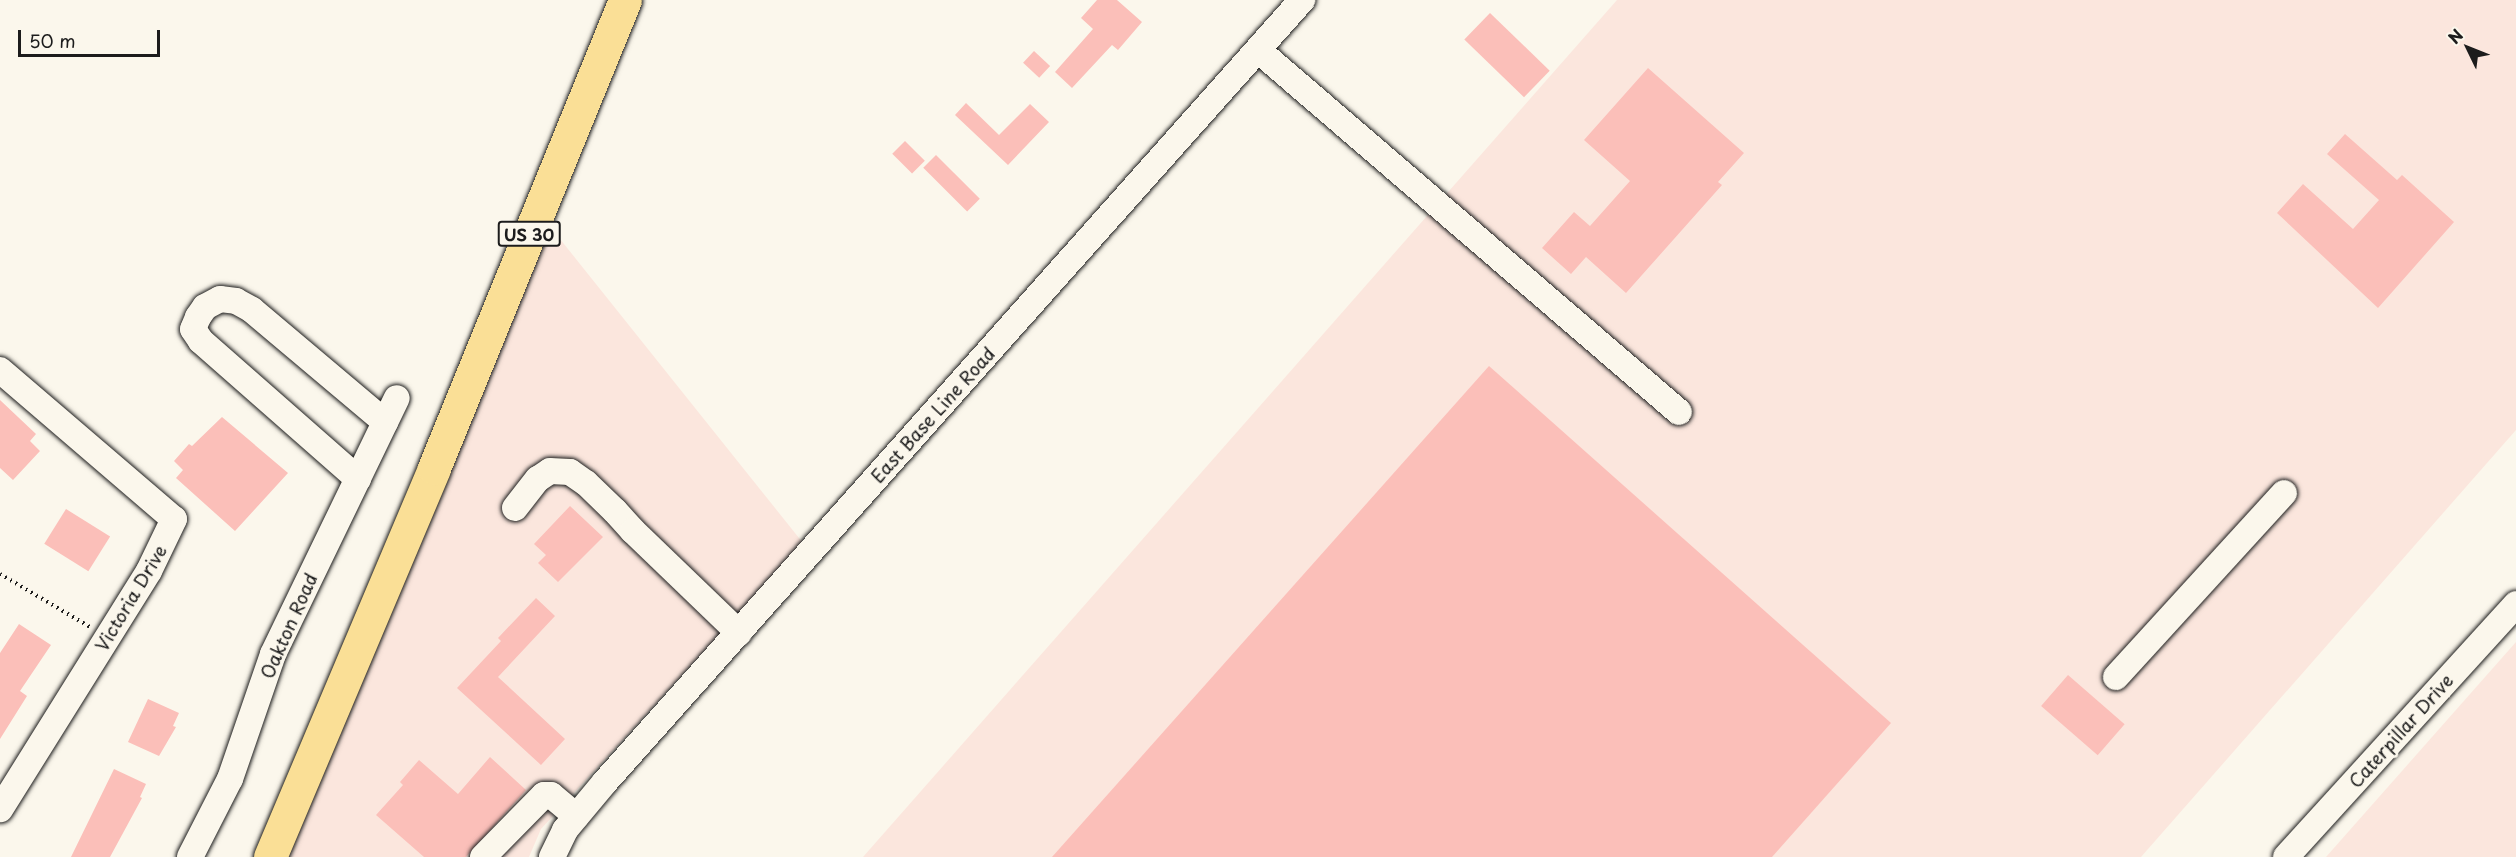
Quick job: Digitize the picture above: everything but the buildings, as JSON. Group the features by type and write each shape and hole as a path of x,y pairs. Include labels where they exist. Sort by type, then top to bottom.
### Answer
{"main road":[{"name":"US 30","path":"270,857 425,490 625,0"}],"street":[{"name":"East Base Line Road","path":"552,857 570,823 1302,0"},
{"path":"1258,50 1679,412"},
{"path":"358,479 201,341 193,329 198,317 205,307 220,299 236,301 252,310 385,422"},
{"name":"Victoria Drive","path":"0,370 174,519 160,553 0,808"},
{"name":"Oakton Road","path":"190,857 230,778 273,654 397,398"},
{"path":"515,508 550,471 570,472 586,483 739,633"},
{"path":"2116,677 2284,493"},
{"name":"Caterpillar Drive","path":"2286,857 2516,604"},
{"path":"483,857 544,795 550,795 570,823"}],"path":[{"path":"0,574 107,638"}],"shaded area":[{"path":"1617,0 2516,0 2516,430 2141,857 863,857"},
{"path":"548,224 803,543 541,829 529,857 288,857"},
{"path":"2516,642 2516,857 2326,857"}]}
